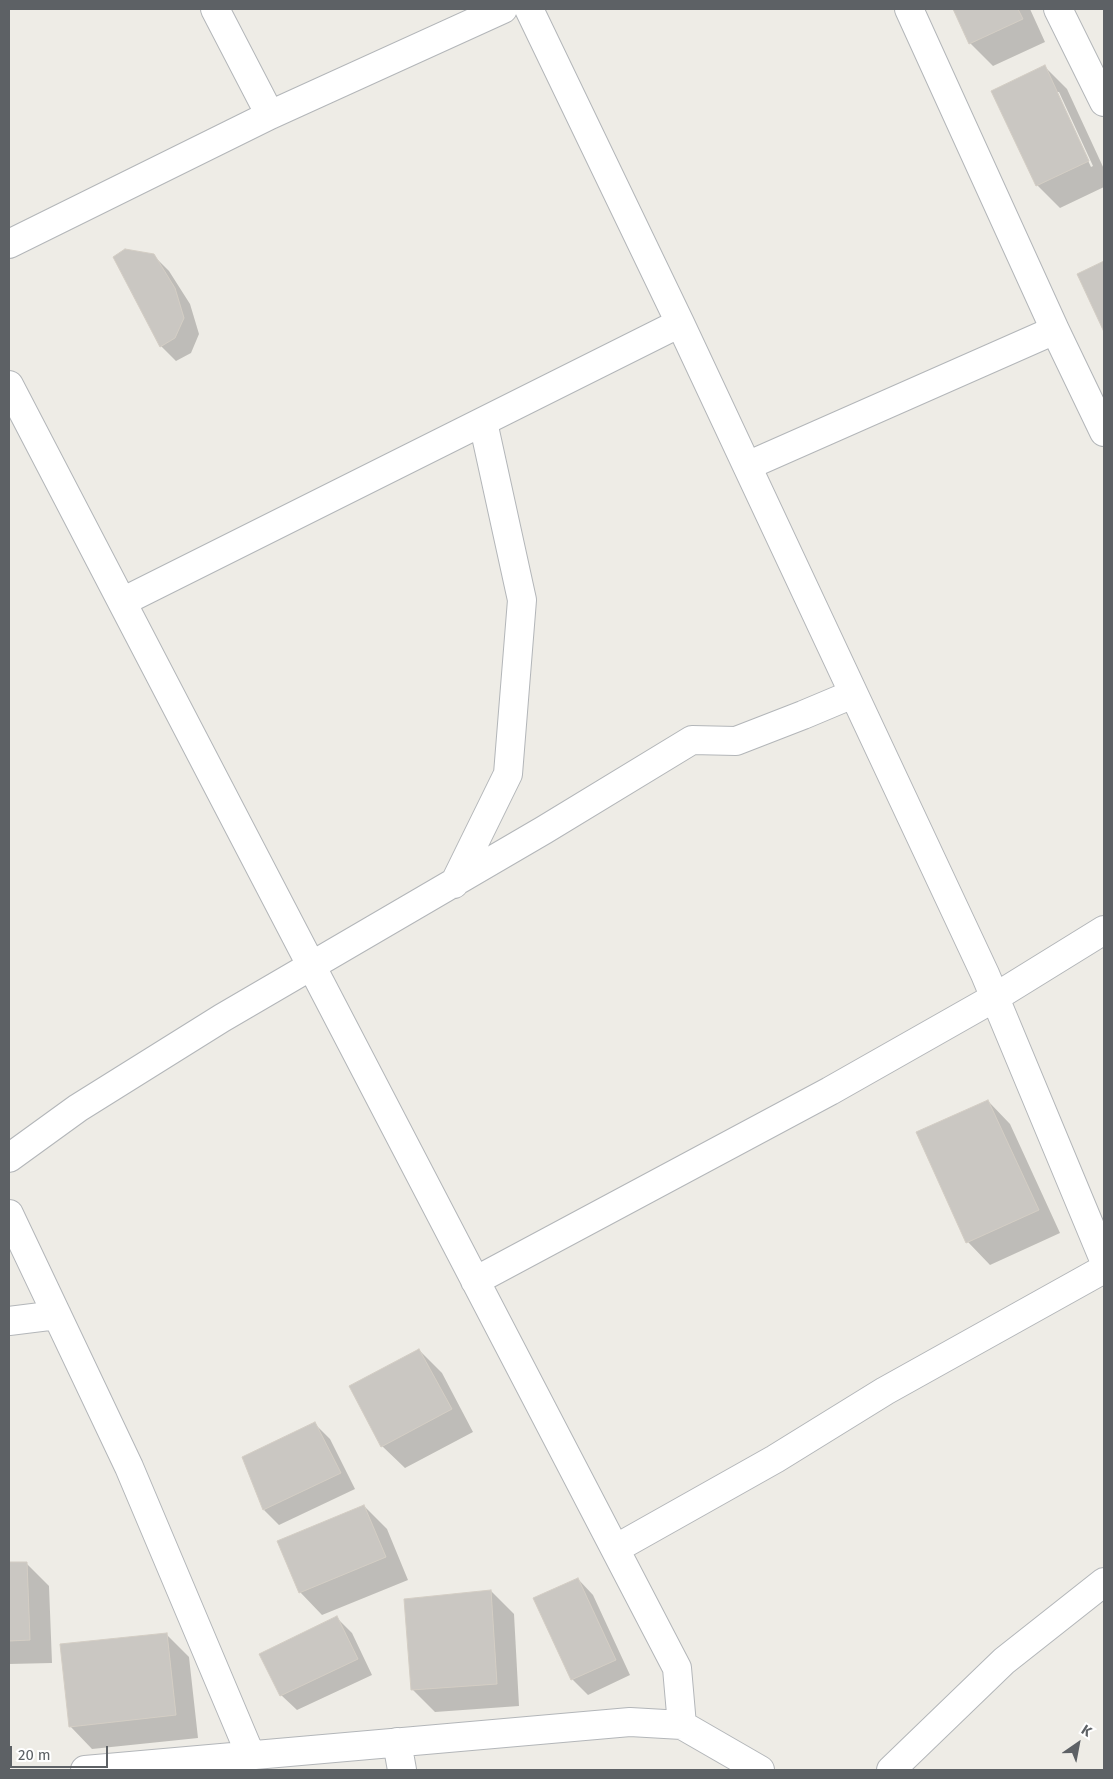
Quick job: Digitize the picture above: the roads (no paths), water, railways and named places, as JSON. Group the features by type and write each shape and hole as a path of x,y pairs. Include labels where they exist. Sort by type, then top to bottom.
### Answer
{"street":[{"path":"215,9 270,115"},
{"path":"9,244 270,115 503,9"},
{"path":"529,9 680,323 994,998 1104,1260"},
{"path":"909,9 1055,330 1104,432"},
{"path":"1058,9 1104,102"},
{"path":"122,602 680,323"},
{"path":"747,466 1055,330"},
{"path":"9,385 677,1668 682,1725"},
{"path":"454,884 508,774 522,600 484,422"},
{"path":"9,1158 78,1108 222,1018 454,884 692,740 736,741 853,694"},
{"path":"475,1281 830,1091 994,998 1104,930"},
{"path":"9,1214 129,1467 251,1756"},
{"path":"615,1550 775,1460 885,1391 1104,1269"},
{"path":"9,1321 57,1315"},
{"path":"891,1770 1004,1661 1104,1582"},
{"path":"85,1770 630,1722 682,1725 760,1770"},
{"path":"397,1742 402,1770"}]}
